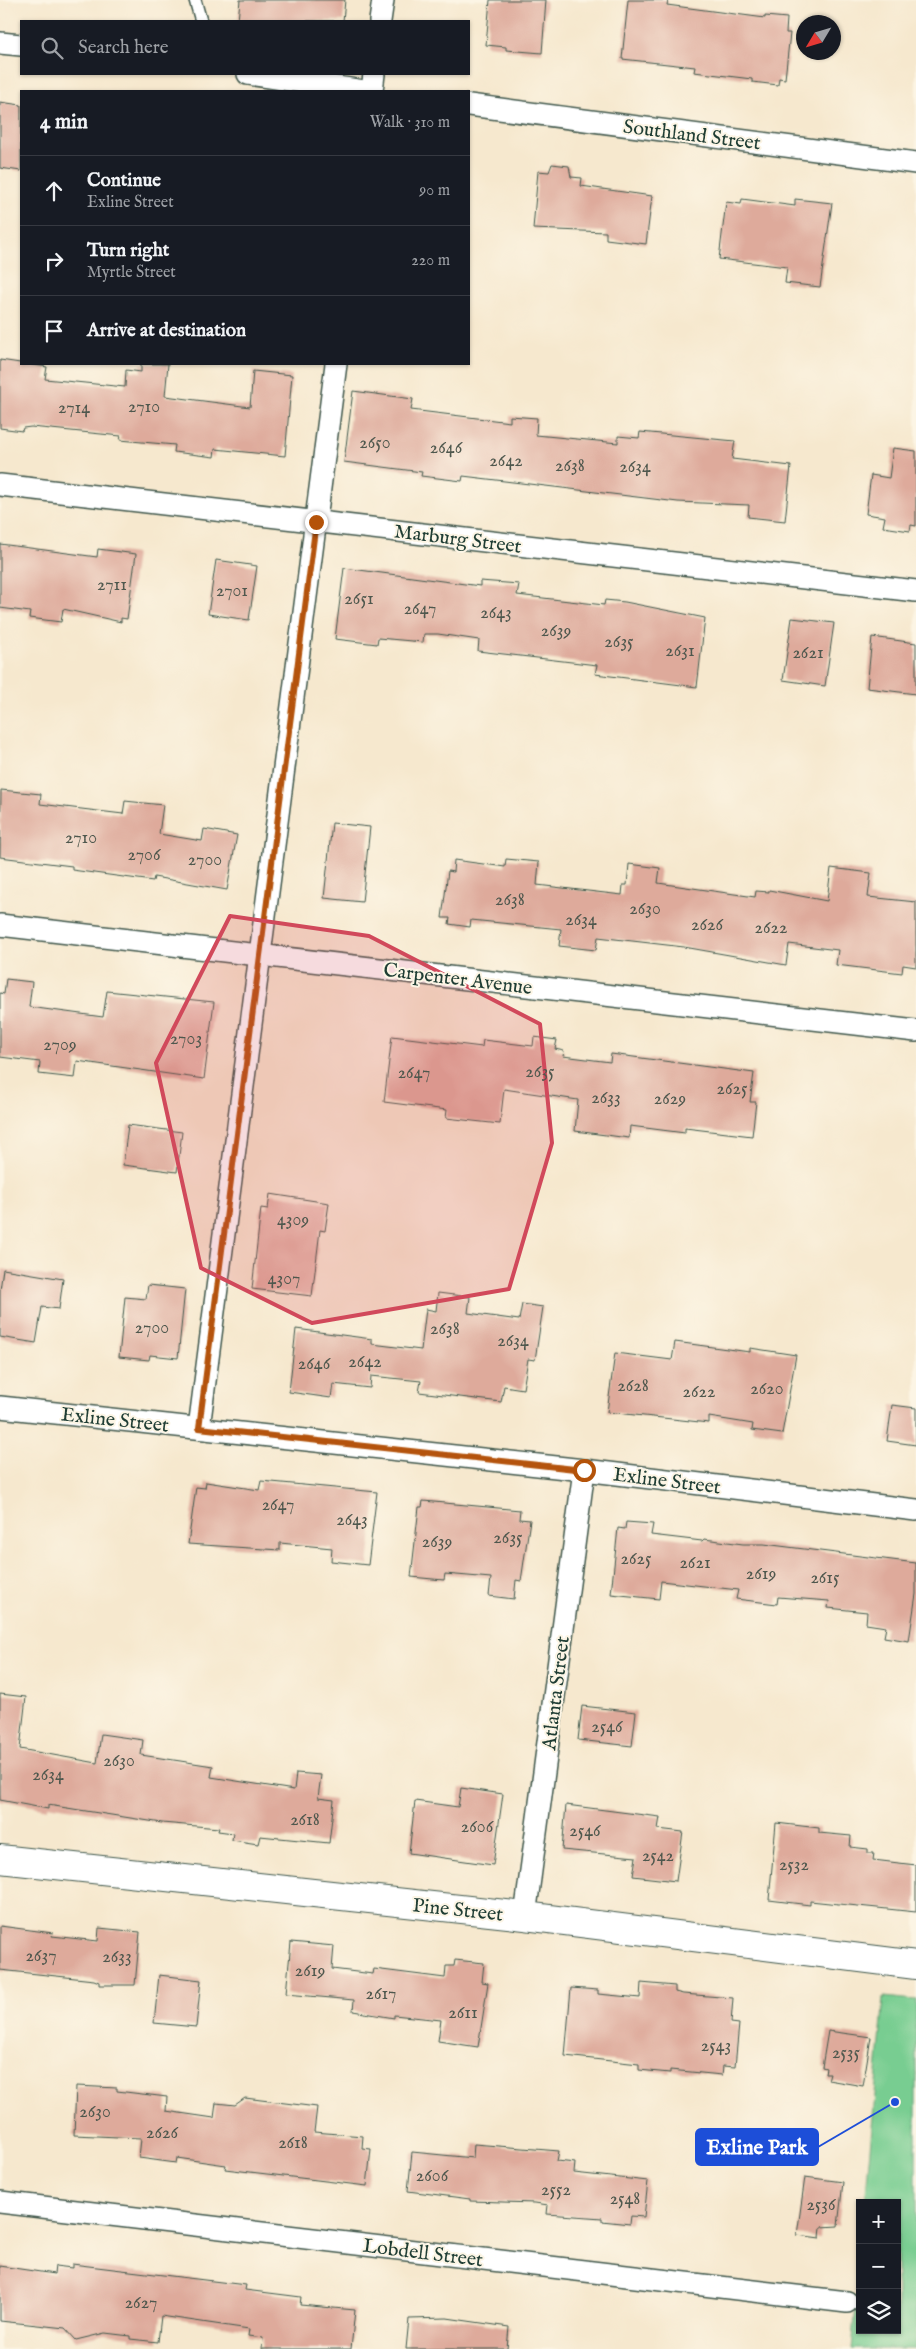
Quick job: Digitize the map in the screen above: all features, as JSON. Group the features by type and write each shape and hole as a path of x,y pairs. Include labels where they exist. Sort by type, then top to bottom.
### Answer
{"street":[{"path":"380,20 383,0"},
{"path":"0,43 20,45"},
{"path":"255,75 357,90"},
{"path":"372,90 374,75"},
{"name":"Southland Street","path":"470,105 916,163"},
{"path":"199,1428 336,365"},
{"name":"Marburg Street","path":"0,485 916,591"},
{"name":"Carpenter Avenue","path":"0,925 916,1031"},
{"name":"Exline Street","path":"0,1407 584,1470 916,1510"},
{"name":"Atlanta Street","path":"525,1916 584,1470"},
{"name":"Pine Street","path":"0,1859 525,1916 916,1965"},
{"name":"Lobdell Street","path":"0,2202 847,2302"}],"lane":[{"path":"195,0 201,20"}],"highlighted area":[{"path":"230,916 369,936 540,1024 552,1143 509,1289 312,1323 201,1268 156,1063"}],"green space":[{"path":"884,1997 916,2000 916,2349 852,2349 856,2306 856,2334 901,2334 901,2199 865,2199"}],"building":[{"path":"240,0 345,0 343,20 238,20"},
{"path":"490,0 546,0 542,53 506,50 506,47 486,45"},
{"path":"628,0 668,0 667,5 765,18 765,16 787,18 786,33 790,33 785,79 779,78 778,85 752,82 752,79 694,72 695,67 622,59"},
{"path":"0,102 20,105 20,171 0,168"},
{"path":"552,164 569,166 571,177 582,178 581,186 652,196 646,244 606,239 606,232 533,229 538,171 549,172"},
{"path":"742,199 795,206 795,199 832,203 820,287 785,283 787,267 719,259 726,202 741,204"},
{"path":"0,360 20,363 20,365 47,367 45,379 125,387 126,370 141,372 141,365 168,365 165,396 250,407 253,371 292,375 285,456 215,449 214,457 174,452 175,445 120,440 121,436 31,427 23,428 22,431 0,428"},
{"path":"353,391 413,399 411,410 510,422 510,416 537,418 536,435 618,443 618,436 639,438 640,432 735,441 732,459 791,466 785,521 748,517 749,505 678,502 463,476 462,481 421,476 422,472 344,462"},
{"path":"893,448 916,451 916,526 911,525 910,531 883,527 885,517 866,514 871,475 889,478"},
{"path":"0,544 97,557 98,549 136,554 127,619 121,618 121,622 63,609 61,622 29,618 30,612 0,608"},
{"path":"216,560 257,566 249,620 208,614"},
{"path":"344,568 480,586 480,581 519,584 517,595 604,605 605,600 625,602 705,618 697,687 595,674 597,665 478,651 479,640 438,634 424,634 423,642 378,638 377,644 335,639"},
{"path":"792,618 834,623 825,686 783,680"},
{"path":"872,637 916,643 916,694 867,688"},
{"path":"1,790 41,794 40,804 123,814 125,801 163,805 159,834 202,841 204,829 237,835 227,890 154,877 153,881 72,870 72,866 0,857"},
{"path":"332,823 370,827 362,902 324,898"},
{"path":"506,859 539,862 537,885 622,895 623,885 627,885 629,864 660,868 658,883 755,897 756,891 769,892 769,890 827,901 831,868 871,873 868,897 916,902 916,967 903,965 902,973 836,965 838,950 789,944 786,965 684,947 598,937 596,950 559,946 561,929 471,920 470,927 449,924 450,918 442,918 448,871 453,872 454,860 505,867"},
{"path":"6,979 32,982 29,1007 103,1017 107,991 214,1002 204,1079 77,1061 75,1078 39,1074 40,1062 0,1057 0,993 4,994"},
{"path":"392,1036 482,1047 483,1040 533,1046 534,1037 557,1040 555,1049 564,1051 563,1056 610,1062 611,1054 754,1073 750,1102 756,1102 752,1136 685,1128 685,1133 630,1126 629,1138 575,1131 578,1100 504,1089 500,1124 446,1118 447,1110 384,1102"},
{"path":"128,1125 182,1132 177,1172 123,1165"},
{"path":"270,1194 329,1203 325,1231 320,1230 312,1296 252,1289 261,1208 268,1209"},
{"path":"3,1269 63,1279 59,1309 42,1307 36,1343 0,1337 0,1290"},
{"path":"148,1285 185,1289 178,1358 150,1355 149,1360 119,1357 125,1297 146,1299"},
{"path":"438,1293 470,1297 468,1313 519,1320 522,1304 543,1307 535,1360 528,1359 523,1389 504,1386 501,1402 419,1392 421,1381 371,1376 370,1388 333,1384 331,1398 289,1392 296,1329 372,1339 372,1344 421,1350 426,1309 436,1311"},
{"path":"675,1342 750,1352 750,1348 796,1355 782,1434 752,1430 753,1424 709,1417 709,1423 607,1412 615,1353 672,1360"},
{"path":"892,1405 916,1408 916,1445 887,1441"},
{"path":"261,1481 377,1492 368,1565 331,1561 332,1548 280,1543 280,1550 188,1544 196,1487 205,1488 206,1482 259,1490"},
{"path":"423,1501 520,1510 519,1519 530,1520 521,1581 516,1580 514,1599 489,1596 491,1578 445,1574 444,1580 411,1577 419,1507 422,1507"},
{"path":"626,1522 653,1524 651,1535 702,1541 704,1539 743,1544 764,1544 916,1563 916,1594 909,1641 884,1637 886,1627 866,1624 867,1612 828,1608 829,1601 778,1597 777,1604 736,1599 738,1590 661,1581 659,1599 611,1594 618,1528 625,1529"},
{"path":"0,1694 26,1697 20,1749 97,1763 101,1734 143,1740 141,1755 213,1766 211,1777 294,1790 296,1773 321,1775 318,1798 334,1800 329,1843 260,1836 258,1844 232,1840 233,1833 218,1831 219,1828 162,1823 48,1805 48,1809 0,1800"},
{"path":"582,1706 636,1712 632,1746 578,1740"},
{"path":"461,1788 503,1794 493,1865 409,1853 415,1801 458,1807"},
{"path":"566,1805 660,1817 658,1829 683,1832 676,1881 633,1876 636,1857 562,1850"},
{"path":"776,1823 819,1828 819,1833 851,1836 850,1847 868,1849 868,1853 874,1853 873,1860 916,1865 916,1912 810,1901 810,1905 769,1900"},
{"path":"0,1926 53,1933 52,1936 98,1941 99,1928 140,1932 135,1985 99,1985 99,1982 94,1980 0,1970"},
{"path":"291,1942 334,1946 332,1969 373,1974 374,1969 445,1978 446,1966 454,1966 455,1960 484,1963 482,1982 488,1983 478,2047 438,2041 441,2020 394,2015 394,2018 353,2011 354,2000 286,1994"},
{"path":"159,1975 201,1980 196,2027 154,2023"},
{"path":"641,1983 675,1986 675,1992 683,1994 733,1998 731,2023 739,2024 735,2067 723,2066 722,2075 670,2070 670,2073 639,2070 639,2064 565,2056 571,1988 598,1990 598,1994 640,1998"},
{"path":"828,2031 871,2037 863,2086 828,2080 830,2073 825,2073 826,2068 822,2067"},
{"path":"76,2086 117,2088 117,2091 167,2097 166,2111 214,2118 216,2103 235,2105 245,2098 317,2107 314,2132 363,2136 362,2148 371,2149 367,2186 225,2169 226,2165 177,2158 176,2163 139,2158 141,2138 74,2135"},
{"path":"474,2144 559,2151 557,2161 575,2163 574,2173 648,2181 644,2217 631,2216 630,2224 602,2221 602,2218 547,2214 548,2205 470,2201 470,2199 408,2191 412,2152 473,2158"},
{"path":"805,2177 843,2182 838,2226 821,2227 820,2238 797,2235"},
{"path":"72,2264 246,2285 245,2290 301,2297 300,2305 355,2310 351,2349 262,2349 263,2338 248,2336 249,2329 161,2316 158,2342 130,2339 130,2336 105,2333 76,2340 65,2328 0,2321 0,2266 54,2274 55,2266 72,2268"},
{"path":"447,2318 509,2327 507,2349 406,2349 409,2319"}],"place":[{"name":"Exline Park","path":"895,2102"}],"route":[{"path":"316,522 199,1428 584,1470"}]}
